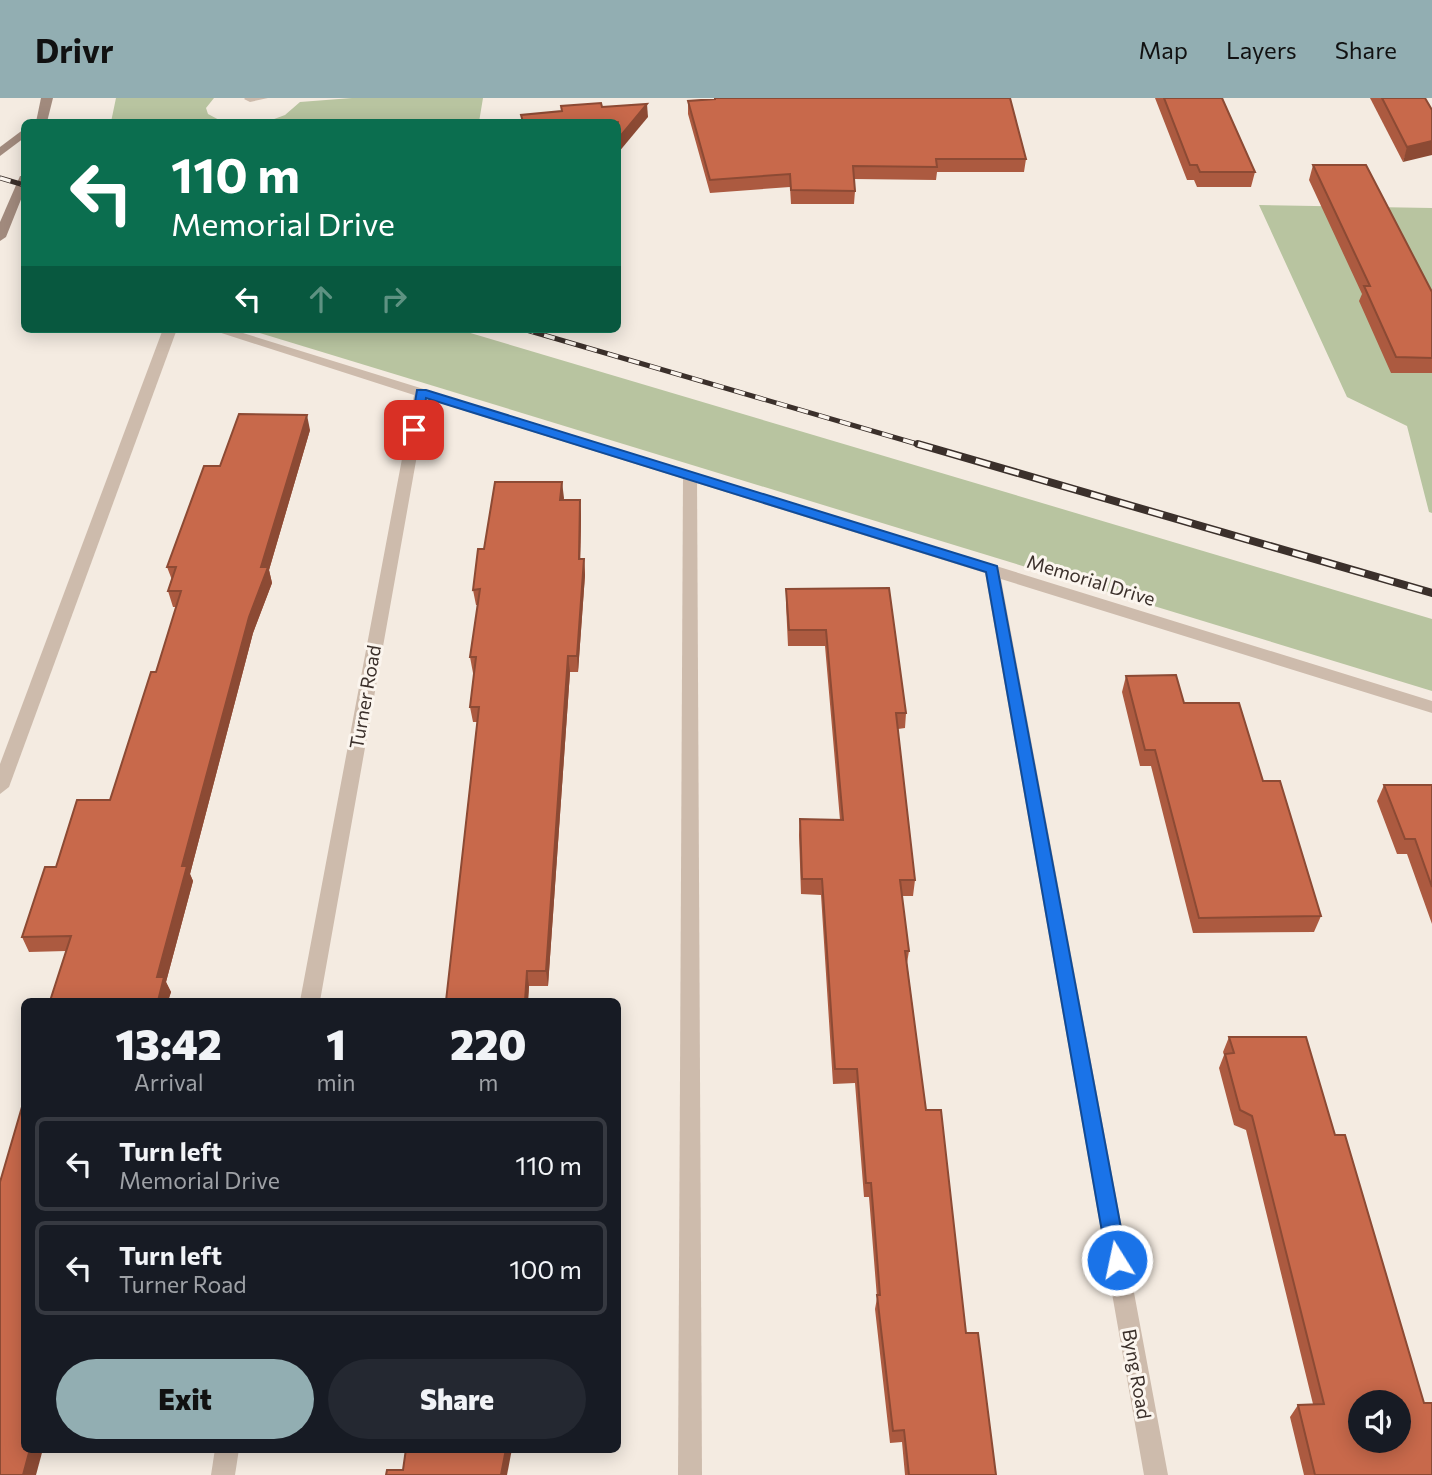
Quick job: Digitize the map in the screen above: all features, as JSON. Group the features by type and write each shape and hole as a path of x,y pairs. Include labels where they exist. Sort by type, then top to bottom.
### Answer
{"main road":[{"path":"41,119 47,98"},
{"path":"0,153 21,135"},
{"path":"0,237 21,186"}],"street":[{"path":"0,787 169,333"},
{"name":"Memorial Drive","path":"229,333 1432,707"},
{"name":"Turner Road","path":"311,998 421,393"},
{"path":"690,476 690,1475"},
{"name":"Byng Road","path":"992,570 1156,1475"},
{"path":"223,1475 226,1453"}],"green space":[{"path":"116,98 214,98 206,108 208,114 217,119 112,119"},
{"path":"352,98 483,98 480,119 274,119 285,115 300,102"},
{"path":"1259,205 1432,208 1432,316 1391,373 1432,373 1432,513 1429,512 1407,426 1347,397"},
{"path":"260,333 470,333 1432,619 1432,691"}],"building":[{"path":"715,98 1010,98 1026,159 936,159 937,167 853,166 855,191 791,190 790,174 710,180 688,101"},
{"path":"1164,98 1222,98 1255,172 1200,172 1197,165 1190,165"},
{"path":"1382,98 1425,98 1432,110 1432,141 1407,147"},
{"path":"647,104 621,135 621,119 522,119 521,115 562,111 561,106"},
{"path":"1313,165 1366,165 1432,292 1432,358 1396,357 1364,286 1370,286"},
{"path":"239,414 307,415 261,567 268,567 249,617 182,866 187,866 157,977 164,977 159,998 51,998 71,936 22,937 45,867 56,867 77,800 110,800 151,672 156,672 181,591 168,591 176,567 167,567 204,466 220,466"},
{"path":"495,482 562,482 560,500 580,500 579,559 584,559 577,656 568,656 546,971 527,971 525,998 446,998 479,707 470,707 476,657 470,657 480,589 473,590 478,549 484,549"},
{"path":"889,588 906,713 896,713 915,880 900,880 909,951 905,951 926,1110 941,1110 966,1333 978,1333 996,1475 909,1475 904,1430 893,1431 877,1295 880,1295 871,1183 866,1183 857,1069 835,1069 822,879 802,879 800,819 843,820 826,630 789,630 786,589"},
{"path":"1176,675 1184,703 1239,703 1263,781 1280,781 1321,916 1199,918 1155,750 1145,750 1126,676"},
{"path":"1384,785 1432,785 1432,887 1415,839 1405,839"},
{"path":"1229,1037 1306,1037 1335,1135 1345,1135 1424,1403 1432,1403 1432,1475 1315,1475 1298,1405 1324,1404 1252,1116 1240,1110 1225,1054 1234,1053"},
{"path":"21,1110 21,1453 29,1453 23,1475 0,1475 0,1182"},
{"path":"405,1453 505,1453 501,1475 386,1475 387,1470 403,1470"}],"railway":[{"path":"0,178 21,184"},
{"path":"537,333 924,446"},
{"path":"918,444 1432,593"}],"route":[{"path":"414,430 421,393 992,570 1117,1260"}]}
